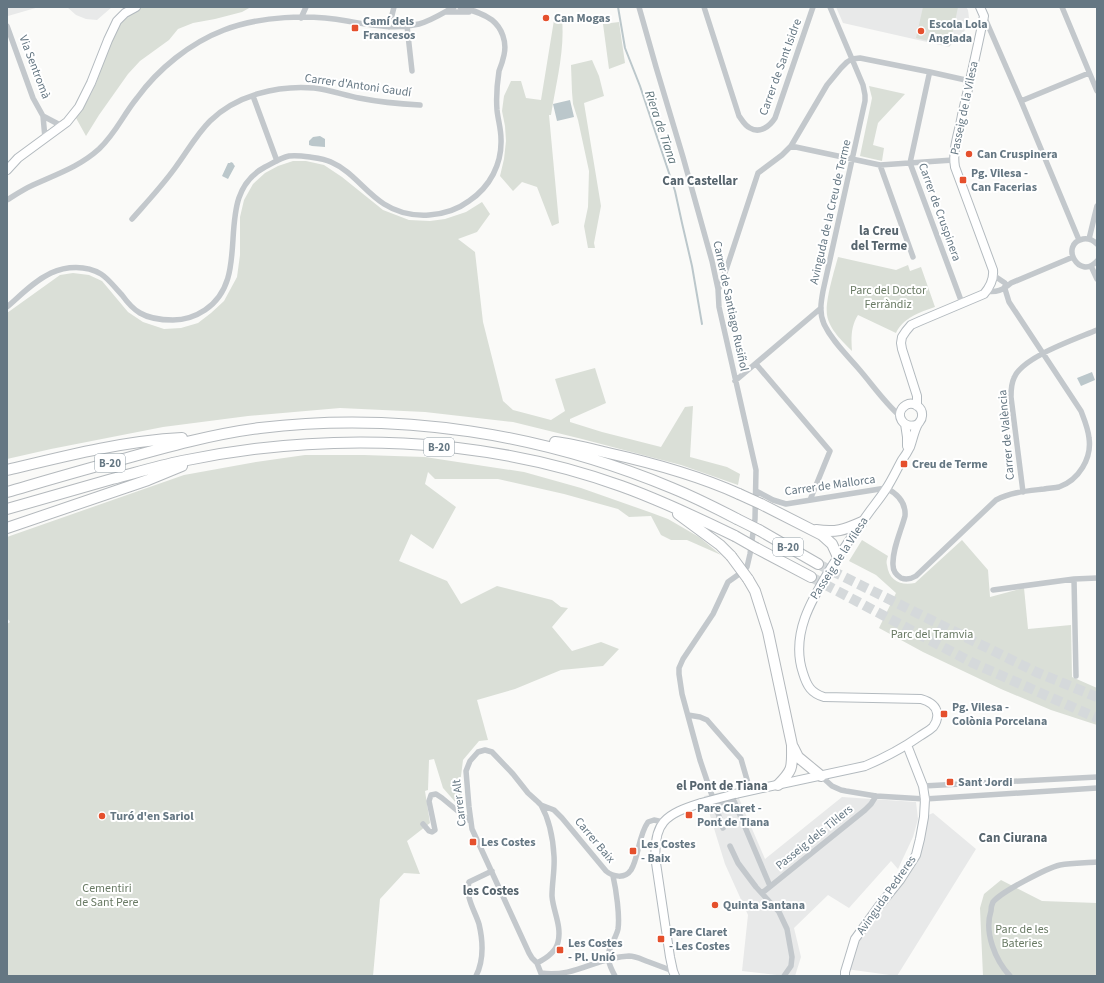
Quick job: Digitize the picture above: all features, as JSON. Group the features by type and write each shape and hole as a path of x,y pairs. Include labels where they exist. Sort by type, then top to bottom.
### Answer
{"highway":[{"name":"B-20","path":"7,492 166,447 214,436 267,428 328,423 399,424 436,427 469,431 556,448 619,468 673,488 759,530 818,564"},
{"path":"7,470 79,453 138,442 214,436"},
{"name":"B-20","path":"518,440 560,443 639,460 702,478 761,504 822,534 832,544 838,558"},
{"name":"B-20","path":"7,509 180,461 248,449 344,442 406,444 454,448 498,454 565,469 621,486 687,513 735,536 811,577"},
{"path":"7,528 148,480 210,456"},
{"path":"661,502 720,545 731,556 748,578 755,591 768,632 792,745 791,770 778,785"},
{"name":"B-20","path":"812,529 825,532 834,532 862,522"},
{"path":"792,745 798,757 822,776"}],"street":[{"path":"7,170 18,158 67,122 79,107 91,83 117,21 125,13 136,7"},
{"path":"301,18 306,7"},
{"path":"388,27 394,7"},
{"path":"7,200 31,185 64,172 82,162 99,149 114,133 136,98 155,76 196,44 224,30 247,23 272,19 301,18 346,21 372,26 407,26 420,24 445,13 454,7"},
{"path":"7,307 26,290 50,274 70,268 81,268 92,270 101,274 140,314 165,320 179,320 200,313 207,309 218,298 229,278 233,250 235,216 241,191 257,171 289,156 319,158 330,161 343,170 376,199 394,210 406,214 421,216 437,215 459,208 472,199 489,182 496,169 500,154 501,138 497,112 497,92 505,48 504,39 500,30 493,21 485,16 460,7"},
{"name":"Carrer de Santiago Rusiñol","path":"639,7 706,239 718,289 719,307 756,470 756,519 747,567 728,582 713,614 683,659 680,668 679,674 682,694 688,715"},
{"name":"Carrer de Sant Isidre","path":"704,7 739,116 751,129 760,130 770,125 775,118 813,7"},
{"name":"Avinguda de la Creu de Terme","path":"830,7 863,84 865,95 864,108 823,291 821,308 824,324 835,342 900,416"},
{"path":"980,7 1079,240"},
{"path":"1062,7 1097,91"},
{"path":"445,13 475,12"},
{"name":"Passeig de la Vilesa","path":"984,16 955,145 954,160 955,167 993,270 992,279"},
{"name":"Via Sentromà","path":"7,26 33,98 43,116 45,138"},
{"path":"407,26 412,71"},
{"path":"718,289 728,267 758,173 791,146 827,84 847,62 852,59 860,58 930,72 970,82"},
{"name":"Carrer de Cruspinera","path":"930,72 910,163 962,303"},
{"path":"1021,101 1089,73"},
{"name":"Carrer d'Antoni Gaudí","path":"132,219 159,189 193,141 210,121 231,105 253,96 287,88 302,87 331,91 375,101 420,105"},
{"path":"253,96 277,161"},
{"name":"Via Sentromà","path":"43,116 62,126"},
{"path":"791,146 880,165 954,160"},
{"path":"880,165 913,257"},
{"path":"1089,239 1097,206"},
{"path":"1097,244 1095,241 1084,238 1075,243 1072,252 1077,263 1084,266 1091,266 1097,261"},
{"path":"986,291 999,291 1007,285 1073,257"},
{"path":"1091,266 1097,279"},
{"path":"907,451 905,424 901,419 900,413 910,406 915,388 902,349 902,337 911,325 984,294 992,279 1007,285"},
{"path":"886,488 901,499 904,505 905,516 895,548 893,565 894,571 900,578 907,579 913,578 996,500 1010,494 1059,487 1071,481 1081,471 1088,453 1090,438 1087,426 1081,411 1009,302 1007,285"},
{"path":"736,381 821,308"},
{"name":"Carrer de València","path":"1022,492 1011,397 1014,378 1018,371 1043,353 1097,330"},
{"path":"756,364 830,451 810,500"},
{"path":"890,406 910,406 922,411 922,418 918,424 911,426 905,424"},
{"name":"Passeig de la Vilesa","path":"907,745 932,728 936,723 937,714 934,706 927,701 914,698 824,697 817,694 808,686 799,657 800,634 810,604 838,558 886,488 910,447 918,424"},
{"name":"Carrer de Mallorca","path":"756,491 773,500 786,504 886,488"},
{"path":"993,590 1074,579 1097,578"},
{"path":"1074,579 1076,676"},
{"path":"723,828 700,760 688,715 707,720 742,759 750,790"},
{"path":"674,973 656,858 656,836 663,822 667,818 681,810 701,803 750,790 865,766 880,760 907,745"},
{"name":"Avinguda Pedreres","path":"845,976 855,939 900,880 916,855 924,817 925,799 923,786 907,745"},
{"name":"Carrer Alt","path":"542,975 537,963 529,954 472,829 466,771 470,761 478,752 485,750 492,752 513,774 528,793 541,805 554,810 562,818"},
{"path":"822,776 832,786 841,790 876,796 925,799 1097,788"},
{"path":"923,786 1097,777"},
{"path":"423,824 429,831 432,832 435,830 429,801 431,796 436,794 471,822"},
{"name":"Passeig dels Til·lers","path":"762,893 866,810 876,796"},
{"path":"716,806 734,801 770,886"},
{"path":"537,963 550,955 556,949 559,937 552,896 554,856 550,824 541,805"},
{"name":"Carrer Baix","path":"550,824 550,820 552,818 562,818 606,871 613,876 621,876 632,869 641,836 648,822 654,820 663,822"},
{"path":"730,846 738,863 779,912 787,929 792,957 791,966 784,976"},
{"path":"1010,976 996,956 989,930 989,918 993,902 1031,877 1060,865 1097,862"},
{"path":"476,976 479,969 482,950 478,924 468,887 469,882 492,871"},
{"path":"613,876 618,916 618,930 611,946 608,958 609,964 615,976"},
{"path":"542,975 572,972 608,958 630,956 637,957 674,973"}],"shaded area":[{"path":"7,7 39,7 8,16"},
{"path":"67,7 112,7 97,20 86,19 76,15"},
{"name":"Escola Lola Anglada","path":"836,7 966,7 968,10 970,25 949,47 843,23"},
{"path":"570,100 574,117 557,121 553,104"},
{"path":"320,136 325,139 325,147 309,145 309,141 313,137"},
{"path":"231,162 235,166 228,179 222,176 228,163"},
{"path":"1092,372 1095,380 1081,386 1077,378"},
{"path":"735,789 765,859 842,797 916,802 918,819 913,837 898,869 891,861 849,908 828,895 794,928 801,957 795,976 742,971 748,915 725,864 704,796"},
{"path":"933,813 976,849 897,976 846,969 855,939 916,855 924,817"}],"green space":[{"path":"141,7 251,7 242,12 193,23 178,29 169,40 140,61 128,74 86,136 76,118 86,104 94,88 109,45 120,24"},
{"path":"923,7 958,7 950,46 916,38"},
{"path":"562,19 563,31 561,55 551,115 549,115 559,223 552,226 537,187 522,182 513,191 500,176 506,141 502,111 504,96 511,81 521,81 526,98 541,100 554,20"},
{"path":"619,22 625,63 609,69 603,24"},
{"path":"592,60 599,76 604,96 584,103 601,206 594,243 595,248 588,248 584,226 588,207 589,171 573,104 571,65"},
{"path":"869,86 905,94 878,123 873,145 884,148 882,161 860,156 872,98"},
{"path":"293,161 306,161 324,165 342,177 383,210 409,220 430,221 445,219 466,212 482,202 490,214 477,232 458,239 475,252 483,322 503,401 513,410 551,420 565,411 555,379 595,368 606,403 570,419 570,422 661,447 685,407 693,406 690,457 727,467 740,474 738,485 681,465 513,422 425,412 340,408 248,416 163,427 7,459 7,313 60,275 73,273 89,275 102,281 128,312 143,322 164,329 181,328 198,323 224,301 237,277 240,255 240,217 244,200 253,184 265,173 278,166"},
{"name":"Parc del Doctor Ferràndiz","path":"838,257 896,270 908,265 910,271 921,267 935,307 918,313 907,320 896,333 858,315 852,332 852,351 833,330 827,315 832,278"},
{"name":"Cementiri de Sant Pere","path":"305,455 425,457 524,472 581,488 668,519 699,537 721,555 687,540 671,540 661,535 651,516 629,517 618,509 564,494 498,479 435,479 428,472 425,484 456,507 433,549 411,534 399,561 447,581 461,604 497,586 552,600 561,607 568,608 552,627 572,651 601,642 619,649 603,666 561,670 515,689 477,700 488,740 479,741 463,760 460,784 464,812 443,788 434,759 429,760 428,790 425,791 430,823 407,841 420,874 404,873 380,899 373,976 7,976 7,624 10,622 7,618 7,537 184,475"},
{"name":"Parc del Tramvia","path":"862,540 888,556 888,570 893,579 901,583 910,584 915,583 962,540 988,570 990,597 1024,588 1028,629 1071,625 1072,677 1097,688 1097,725 1051,710 1001,689 923,652 879,628 896,593 876,575 849,561"},
{"name":"Parc de les Bateries","path":"1001,880 1042,901 1097,903 1097,976 983,976 980,908 984,894"}],"waterway":[{"name":"Riera de Tiana","path":"618,7 625,48 640,86 675,191 692,266 702,324"}],"tunnel":[{"path":"818,564 1036,672 1097,697"},
{"path":"811,577 973,663 1097,718"}],"place":[{"name":"Can Mogas","path":"546,18"},
{"name":"Camí dels Francesos","path":"355,28"},
{"name":"Escola Lola Anglada","path":"921,31"},
{"name":"Can Cruspinera","path":"969,154"},
{"name":"Pg. Vilesa - Can Facerias","path":"963,180"},
{"name":"Creu de Terme","path":"904,464"},
{"name":"Pg. Vilesa - Colònia Porcelana","path":"944,714"},
{"name":"Sant Jordi","path":"950,782"},
{"name":"Pare Claret - Pont de Tiana","path":"689,815"},
{"name":"Turó d'en Sariol","path":"102,816"},
{"name":"Les Costes","path":"473,842"},
{"name":"Les Costes - Baix","path":"633,851"},
{"name":"Quinta Santana","path":"715,905"},
{"name":"Pare Claret - Les Costes","path":"661,939"},
{"name":"Les Costes - Pl. Unió","path":"560,950"}],"district":[{"name":"Can Castellar","path":"700,180"},
{"name":"la Creu del Terme","path":"879,238"},
{"name":"el Pont de Tiana","path":"722,785"},
{"name":"Can Ciurana","path":"1013,837"},
{"name":"les Costes","path":"491,890"}]}
